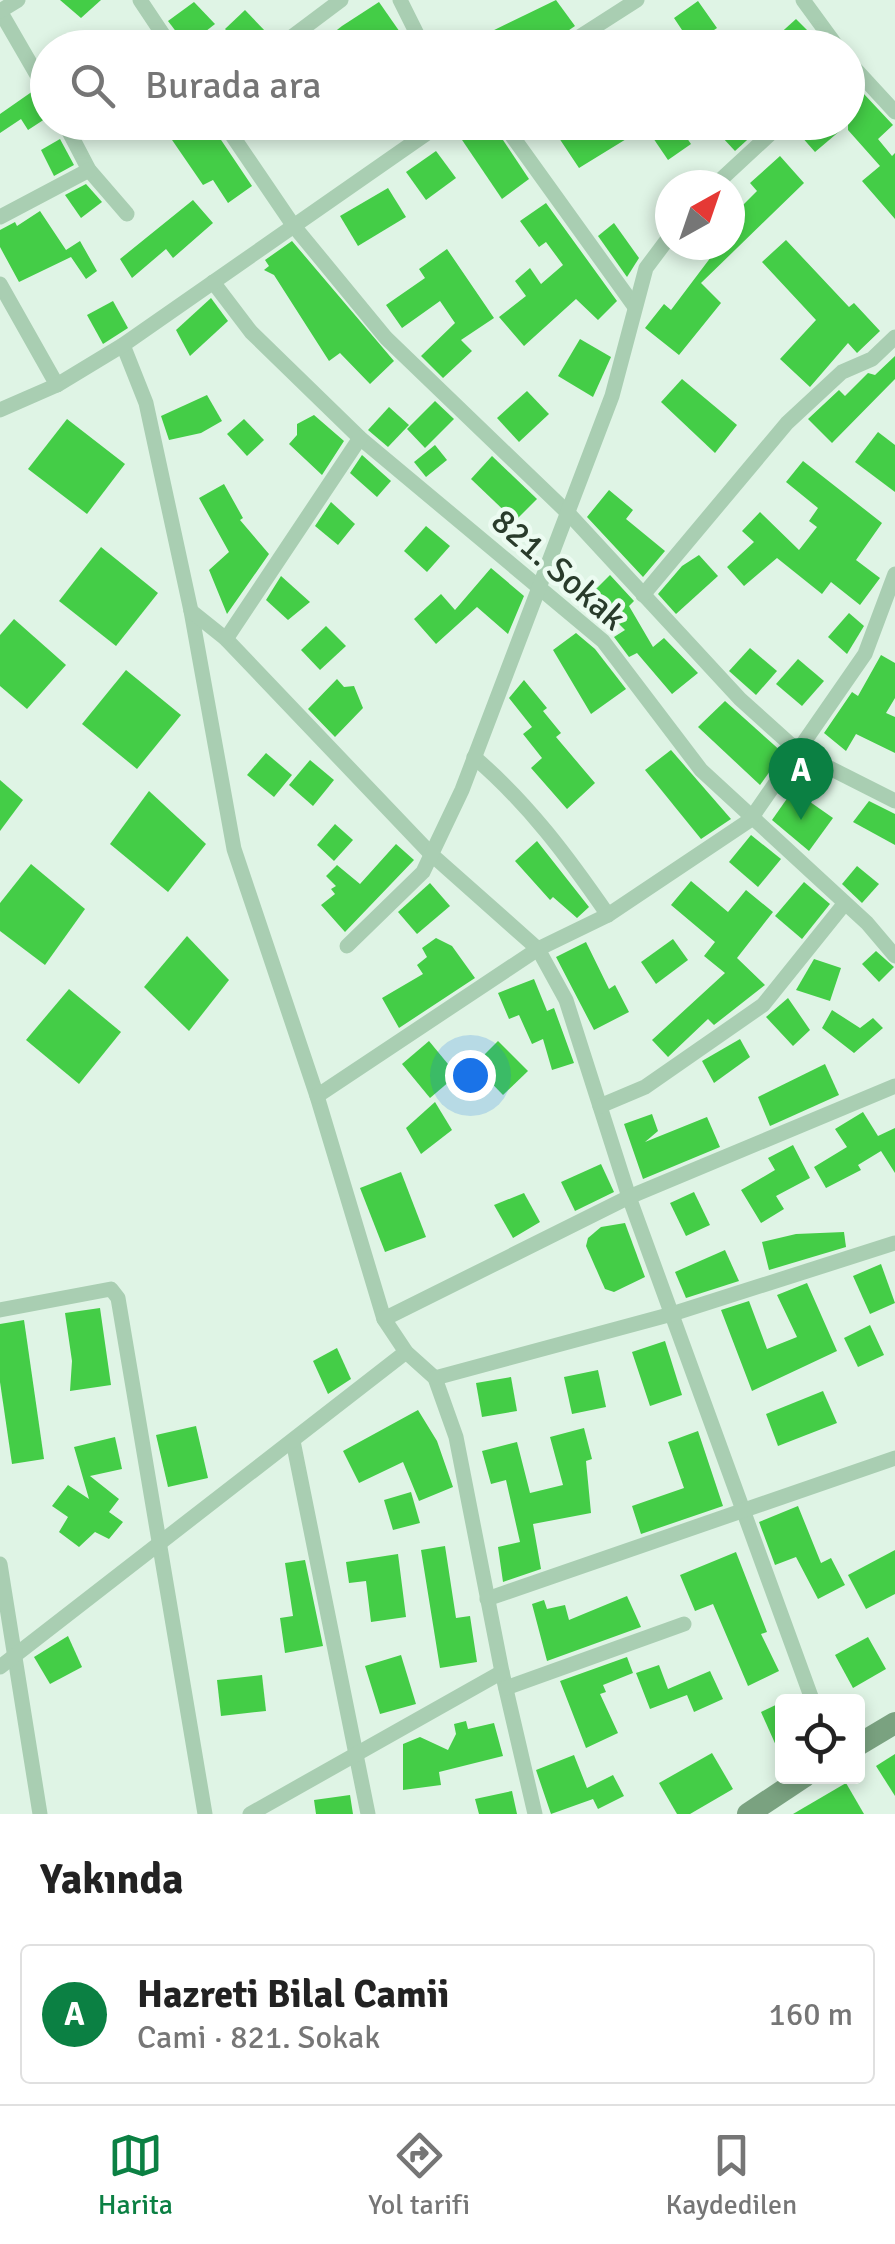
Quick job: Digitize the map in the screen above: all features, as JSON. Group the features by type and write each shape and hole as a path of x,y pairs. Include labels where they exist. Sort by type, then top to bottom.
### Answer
{"street":[{"path":"18,0 0,11 30,63"},
{"path":"140,0 160,30"},
{"path":"301,30 341,0"},
{"path":"400,0 415,30"},
{"path":"590,30 637,0"},
{"path":"804,0 825,30"},
{"path":"865,80 895,112"},
{"path":"73,140 89,170 128,214"},
{"path":"235,140 293,225 386,338 570,514 740,699 800,753 895,801"},
{"path":"0,410 57,385 124,344 417,140"},
{"path":"515,140 636,306"},
{"path":"731,170 764,140"},
{"path":"0,216 89,170"},
{"path":"347,946 423,872 474,758 570,514 625,358 646,268 655,256"},
{"name":"821. Sokak","path":"214,282 251,332 360,438 538,591 556,600 603,641 701,770 750,820 845,903 895,956"},
{"path":"0,284 57,385"},
{"path":"644,595 787,423 842,372 872,359 895,337"},
{"path":"124,344 146,403 191,611 234,850 317,1096 384,1319 406,1352 434,1378 456,1437 535,1814"},
{"path":"226,639 360,438"},
{"path":"317,1096 538,948 608,915 750,820 800,753 864,654 895,574"},
{"path":"191,611 226,639 431,854 538,948 566,1000 629,1197 810,1694"},
{"path":"474,758 506,784 560,846 608,915"},
{"path":"600,1106 645,1087 762,1005 845,903"},
{"path":"384,1319 629,1197 895,1086"},
{"path":"434,1378 672,1314 895,1243"},
{"path":"0,1310 111,1289 118,1298 205,1814"},
{"path":"0,1667 406,1352"},
{"path":"293,1441 368,1814"},
{"path":"488,1599 895,1458"},
{"path":"0,1564 40,1814"},
{"path":"250,1814 357,1751 504,1680 684,1624"},
{"path":"865,1741 895,1723"},
{"path":"764,1809 795,1784"}],"building":[{"path":"60,0 101,0 81,18"},
{"path":"556,0 575,26 569,30 494,30"},
{"path":"698,1 717,28 682,30 674,18"},
{"path":"194,2 215,24 207,30 175,30 168,21"},
{"path":"379,2 398,30 337,30"},
{"path":"245,10 264,30 226,30"},
{"path":"796,19 807,30 784,30"},
{"path":"30,93 30,129 21,119 0,133 0,114"},
{"path":"865,95 893,125 878,139 892,156 895,153 895,219 862,181 880,166 857,140 865,140"},
{"path":"61,140 74,165 54,176 41,150"},
{"path":"172,140 221,140 252,186 228,203 213,180 203,185"},
{"path":"462,140 503,140 529,179 502,199"},
{"path":"560,140 625,140 579,168"},
{"path":"654,140 688,140 691,144 668,160"},
{"path":"725,140 747,140 735,151"},
{"path":"804,140 829,140 815,152"},
{"path":"436,151 456,178 426,200 406,172"},
{"path":"780,156 804,183 745,240 745,203 757,191 750,183"},
{"path":"86,184 102,202 81,218 65,195"},
{"path":"388,188 406,217 358,246 340,216"},
{"path":"193,200 213,223 173,258 166,249 132,278 120,259"},
{"path":"546,203 617,301 598,320 576,299 524,346 499,317 526,296 515,281 530,268 541,284 563,265 546,242 539,247 520,221"},
{"path":"40,211 66,250 80,241 97,271 86,279 71,257 19,282 0,247 0,230 15,222 17,226"},
{"path":"614,223 639,258 627,277 598,236"},
{"path":"786,240 849,307 854,303 880,331 857,353 848,343 810,387 780,359 816,320 762,262"},
{"path":"292,241 394,361 370,384 340,353 329,361 274,275 264,270 269,266 265,260"},
{"path":"447,249 494,318 461,340 472,351 443,378 421,356 455,323 440,301 402,328 386,305 425,278 419,269"},
{"path":"709,260 725,260 701,283 721,303 679,355 645,328 664,304 671,310"},
{"path":"211,298 228,321 190,356 176,330"},
{"path":"113,301 128,328 103,344 87,315"},
{"path":"580,339 611,357 593,397 558,376"},
{"path":"895,356 895,379 832,443 808,419 839,390 845,396 868,373 875,375"},
{"path":"682,379 737,425 715,453 661,402"},
{"path":"527,391 549,414 519,442 497,418"},
{"path":"207,395 222,421 201,433 169,440 161,416"},
{"path":"435,401 454,419 425,448 407,429"},
{"path":"389,407 409,425 388,447 368,430"},
{"path":"314,415 344,441 322,475 289,444 297,435 297,424"},
{"path":"67,419 125,464 87,514 28,469"},
{"path":"244,419 264,440 247,456 227,434"},
{"path":"878,432 895,445 895,492 855,462"},
{"path":"435,445 447,460 426,477 414,462"},
{"path":"362,455 391,481 377,497 350,473"},
{"path":"492,456 537,499 515,521 471,479"},
{"path":"803,461 882,523 856,560 880,578 860,605 831,582 822,594 777,558 744,586 727,567 754,542 742,531 760,512 799,550 817,527 809,521 818,508 786,482"},
{"path":"224,484 243,518 240,520 269,554 227,614 209,570 229,552 199,498"},
{"path":"609,490 633,510 626,519 665,551 643,577 587,517"},
{"path":"331,502 355,524 338,545 315,526"},
{"path":"426,526 450,546 427,572 404,551"},
{"path":"101,547 158,593 116,646 59,601"},
{"path":"699,555 718,576 676,614 658,594 682,566"},
{"path":"491,568 524,596 508,634 477,607 436,644 414,619 441,594 455,610"},
{"path":"610,575 634,601 629,606 653,647 664,638 698,673 672,694 637,653 629,657 614,637 625,630 590,595"},
{"path":"281,576 310,602 288,620 266,600"},
{"path":"849,613 864,626 847,654 828,637"},
{"path":"14,619 66,665 27,709 0,686 0,635"},
{"path":"326,626 346,646 320,670 301,650"},
{"path":"576,633 595,649 626,689 591,714 553,650"},
{"path":"750,648 777,671 756,695 729,671"},
{"path":"881,655 895,663 895,698 886,713 895,717 895,753 856,734 846,751 824,733 852,692 858,696"},
{"path":"798,659 824,681 802,706 776,684"},
{"path":"126,670 181,715 137,769 82,724"},
{"path":"337,679 344,687 354,686 363,708 335,737 308,709"},
{"path":"524,680 547,708 543,711 561,733 556,737 595,783 567,809 531,768 542,758 523,734 532,727 509,698"},
{"path":"725,701 783,753 760,785 698,727"},
{"path":"671,750 731,819 701,839 645,770"},
{"path":"266,753 292,775 274,797 247,775"},
{"path":"310,760 334,780 313,806 289,785"},
{"path":"0,780 23,800 0,831"},
{"path":"793,790 833,818 809,851 772,820"},
{"path":"149,791 206,844 168,892 110,844"},
{"path":"869,801 895,814 895,845 853,822"},
{"path":"335,824 353,840 334,861 317,845"},
{"path":"751,835 781,859 758,887 729,862"},
{"path":"537,841 589,907 577,918 553,897 550,900 515,861"},
{"path":"396,844 414,860 345,932 321,905 335,894 331,889 336,886 326,876 337,865 360,884"},
{"path":"31,864 85,909 45,965 0,931 0,903"},
{"path":"857,866 879,884 862,903 842,884"},
{"path":"691,881 728,912 746,890 773,912 737,958 765,985 714,1025 708,1019 668,1057 652,1040 725,973 704,956 715,942 671,905"},
{"path":"804,882 830,904 802,939 775,916"},
{"path":"430,883 450,906 417,934 398,912"},
{"path":"187,936 229,980 189,1031 144,987"},
{"path":"436,938 452,946 475,978 399,1028 382,998 423,974 417,965 427,957 422,948"},
{"path":"673,939 688,960 656,984 641,962"},
{"path":"586,942 609,989 615,985 629,1012 594,1030 556,957"},
{"path":"876,951 894,967 879,982 862,964"},
{"path":"814,959 841,968 830,1001 796,990"},
{"path":"534,979 547,1011 554,1008 574,1063 552,1070 543,1039 532,1044 519,1015 509,1019 498,993"},
{"path":"69,989 121,1032 79,1084 26,1040"},
{"path":"788,998 810,1030 793,1046 766,1017"},
{"path":"832,1010 860,1028 873,1018 883,1028 854,1053 822,1028"},
{"path":"740,1039 750,1057 714,1083 702,1061"},
{"path":"429,1041 457,1075 430,1098 402,1064"},
{"path":"498,1041 528,1071 503,1095 474,1065"},
{"path":"825,1064 839,1095 770,1126 758,1097"},
{"path":"435,1102 452,1130 421,1154 406,1128"},
{"path":"863,1112 878,1136 895,1128 895,1173 881,1151 858,1165 861,1170 826,1188 814,1167 847,1147 835,1129"},
{"path":"652,1114 658,1131 645,1142 707,1117 720,1147 643,1179 624,1124"},
{"path":"793,1145 810,1178 776,1196 784,1209 761,1223 741,1190 775,1170 768,1158"},
{"path":"601,1164 614,1192 575,1211 561,1182"},
{"path":"401,1172 426,1237 385,1252 360,1188"},
{"path":"694,1192 710,1225 686,1236 670,1203"},
{"path":"524,1193 540,1222 513,1238 494,1205"},
{"path":"625,1223 645,1277 614,1292 605,1289 586,1246 588,1238 601,1227"},
{"path":"844,1232 846,1247 769,1270 762,1242 796,1234"},
{"path":"725,1250 739,1281 686,1298 675,1272"},
{"path":"881,1264 895,1303 870,1314 853,1276"},
{"path":"807,1283 837,1351 752,1391 721,1310 749,1301 767,1349 797,1337 777,1295"},
{"path":"100,1308 111,1385 70,1391 72,1361 65,1313"},
{"path":"24,1320 44,1459 12,1464 0,1382 0,1324"},
{"path":"870,1325 884,1355 858,1367 844,1338"},
{"path":"665,1341 682,1395 650,1406 632,1352"},
{"path":"337,1348 351,1379 328,1394 313,1361"},
{"path":"598,1370 606,1407 572,1414 564,1377"},
{"path":"511,1377 517,1411 482,1417 476,1383"},
{"path":"823,1391 837,1423 778,1446 766,1414"},
{"path":"418,1410 437,1441 453,1487 419,1501 403,1462 359,1483 343,1451"},
{"path":"196,1426 208,1478 168,1487 156,1435"},
{"path":"584,1428 592,1459 586,1461 591,1513 533,1524 541,1569 503,1582 498,1547 520,1542 506,1480 491,1484 482,1451 517,1442 530,1493 563,1485 550,1437"},
{"path":"698,1431 723,1506 641,1534 632,1506 684,1488 668,1442"},
{"path":"115,1437 122,1469 90,1476 119,1499 109,1512 123,1522 109,1539 95,1532 79,1547 59,1532 68,1517 52,1506 68,1485 89,1499 74,1447"},
{"path":"411,1492 420,1523 393,1530 384,1500"},
{"path":"798,1506 821,1563 831,1558 845,1585 818,1599 796,1557 775,1565 759,1522"},
{"path":"445,1546 456,1618 470,1616 477,1662 440,1668 421,1550"},
{"path":"895,1550 895,1594 866,1609 848,1575"},
{"path":"736,1552 767,1632 761,1634 779,1671 748,1686 713,1604 695,1611 680,1575"},
{"path":"398,1554 406,1617 371,1622 366,1581 349,1583 346,1562"},
{"path":"305,1560 323,1646 285,1653 280,1618 293,1616 285,1563"},
{"path":"627,1596 641,1627 547,1661 532,1604 544,1600 547,1609 565,1605 569,1620"},
{"path":"68,1636 82,1667 50,1684 34,1657"},
{"path":"868,1637 886,1669 853,1688 835,1655"},
{"path":"401,1655 416,1704 380,1714 365,1666"},
{"path":"627,1657 633,1673 603,1685 606,1692 600,1694 618,1733 586,1748 560,1681"},
{"path":"659,1665 668,1689 710,1671 723,1699 694,1712 687,1695 650,1709 636,1673"},
{"path":"262,1675 266,1711 221,1716 217,1680"},
{"path":"775,1705 775,1743 761,1712"},
{"path":"466,1721 468,1729 494,1723 503,1756 439,1772 441,1785 403,1790 403,1744 420,1737 448,1750 456,1734 454,1724"},
{"path":"712,1753 733,1789 690,1814 677,1814 659,1783"},
{"path":"895,1754 895,1796 876,1766"},
{"path":"574,1755 587,1788 613,1775 624,1796 598,1809 593,1799 551,1814 536,1770"},
{"path":"847,1784 864,1814 793,1814"},
{"path":"512,1791 517,1814 479,1814 475,1799"},
{"path":"350,1795 353,1814 316,1814 314,1800"}],"place":[{"name":"Hazreti Bilal Camii","path":"801,820"}]}
